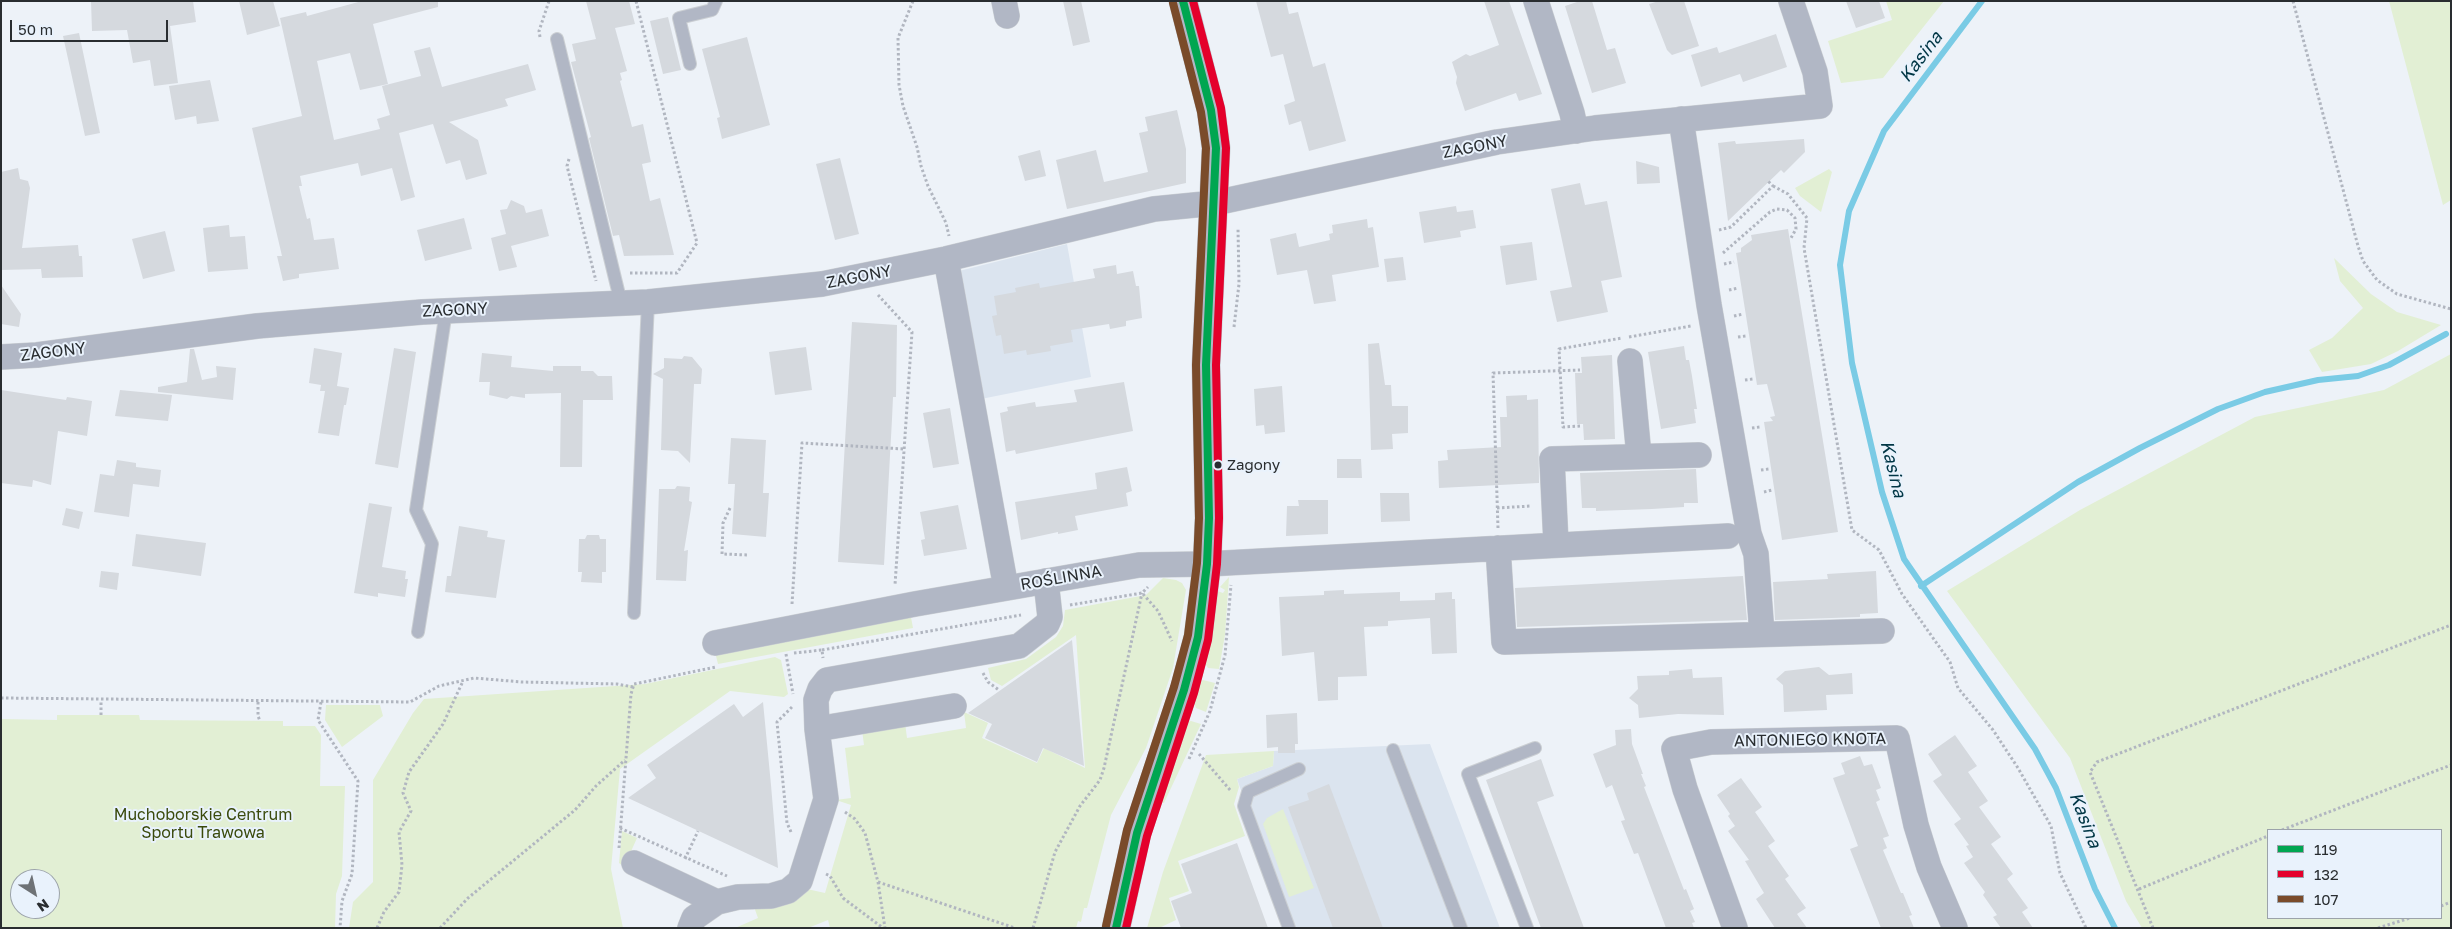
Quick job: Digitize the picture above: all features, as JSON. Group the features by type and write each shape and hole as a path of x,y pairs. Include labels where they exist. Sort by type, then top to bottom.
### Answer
{"street":[{"path":"1116,928 1137,833 1184,690 1198,637 1207,564 1209,518 1206,366 1215,203 1216,148 1211,110 1183,1"},
{"path":"1536,1 1576,131"},
{"name":"ZAGONY","path":"1,357 38,355 257,326 446,311 648,302 822,284 948,252 1154,210 1215,203 1497,142 1576,131 1820,106 1815,72 1791,1"},
{"path":"1681,120 1710,314 1749,534 1756,554 1762,634"},
{"path":"948,252 1006,588"},
{"path":"1630,361 1640,456"},
{"path":"1556,544 1552,459 1699,454"},
{"name":"ROŚLINNA","path":"717,655 915,604 1139,565 1207,564 1728,536"},
{"path":"1498,548 1504,642 1882,631"},
{"path":"669,928 692,923 717,902 738,897 771,896 788,892 800,881 826,799 817,729 816,700 820,689 827,680 1019,646 1050,616 1046,581"},
{"path":"817,729 954,706"},
{"name":"ANTONIEGO KNOTA","path":"1736,928 1685,789 1674,749 1712,742 1896,738 1916,826 1929,867 1956,928"},
{"path":"626,860 717,902"}],"lane":[{"path":"690,64 679,18 712,10 716,1"},
{"path":"557,39 621,303"},
{"path":"634,613 648,302"},
{"path":"418,632 432,544 416,510 446,311"},
{"path":"1527,928 1468,774 1535,748"},
{"path":"1393,750 1460,928"},
{"path":"1289,928 1244,806 1248,792 1299,769"}],"path":[{"path":"614,273 677,273 697,244 636,1"},
{"path":"913,1 898,38 899,85 903,106 917,147 921,166 928,186 946,223 948,252"},
{"path":"2293,1 2358,246 2364,261 2376,280 2397,294 2451,309"},
{"path":"1767,180 1773,186 1788,194 1807,218 1804,248 1852,530 1880,550 1902,594 1950,662 1958,688 1993,730 2018,768 2051,826 2060,873 2086,928"},
{"path":"1713,232 1731,228 1773,186"},
{"path":"1717,258 1770,212 1777,209 1787,210 1795,218 1796,229 1791,238"},
{"path":"884,304 900,317 912,332 896,576"},
{"path":"1498,548 1493,373 1580,370"},
{"path":"792,609 802,443 904,449"},
{"path":"1497,508 1533,506"},
{"path":"730,508 723,523 722,554 749,555"},
{"path":"780,654 822,650 1050,616 1142,593 1154,581"},
{"path":"1142,593 1158,611 1175,650"},
{"path":"1033,928 1055,852 1080,806 1100,780 1104,768 1142,593"},
{"path":"2153,928 2139,889 2090,772 2098,762 2451,625"},
{"path":"822,650 827,680"},
{"path":"786,654 794,696"},
{"path":"626,860 620,828 625,760 634,684 717,655"},
{"path":"1,698 410,702 439,686 474,678 522,682 617,684 633,687"},
{"path":"377,928 384,912 399,892 402,865 399,832 411,811 403,793 409,772 443,724 463,680"},
{"path":"101,700 101,715"},
{"path":"258,702 260,721"},
{"path":"321,702 318,720 358,781 352,874 342,900 340,928"},
{"path":"795,704 777,722 786,823 795,841"},
{"path":"1199,754 1244,806"},
{"path":"440,928 468,898 575,810 596,786 625,760"},
{"path":"2285,829 2451,765"},
{"path":"826,799 855,819 865,833 878,882 884,928"},
{"path":"620,828 735,879"},
{"path":"674,882 698,831"},
{"path":"2139,889 2267,836"},
{"path":"804,868 830,876 843,898 884,928"},
{"path":"878,882 1015,928"},
{"path":"2378,928 2407,919"}],"shaded area":[{"path":"1067,244 1091,377 981,399 959,271"},
{"path":"1430,744 1500,928 1290,928 1237,779 1273,766 1274,751"}],"green space":[{"path":"1886,1 1944,1 1883,78 1841,83 1828,41 1892,20"},
{"path":"2389,1 2451,1 2451,200 2443,205"},
{"path":"1829,169 1832,172 1821,212 1800,196 1795,188"},
{"path":"2334,258 2371,294 2397,312 2441,325 2398,351 2371,364 2322,372 2309,350 2332,338 2363,308 2340,281"},
{"path":"2451,354 2451,928 2142,928 2126,901 2070,758 1947,591 2080,510 2255,417 2384,390"},
{"path":"1229,577 1225,635 1219,669 1208,668 1205,663 1217,591 1223,593 1225,590 1220,587"},
{"path":"1163,578 1182,583 1186,590 1173,668 1146,748 1111,815 1087,908 1084,908 1081,922 1078,921 1076,928 830,928 828,920 808,928 735,928 758,918 753,904 807,889 825,893 851,805 836,800 851,798 845,748 864,745 862,730 905,723 907,738 966,728 964,712 988,723 982,738 1037,763 1044,748 1085,768 1076,635 1002,686 991,680 988,668 1026,659 1056,637 1063,626 1065,610 1146,595"},
{"path":"910,612 913,628 718,664 715,652"},
{"path":"775,657 781,660 788,694 784,697 730,691 620,769 611,869 623,928 349,928 353,902 373,882 373,780 413,713 424,699 645,684"},
{"path":"1203,680 1215,683 1206,712 1196,708 1194,703 1200,682"},
{"path":"326,705 380,705 383,716 342,747 325,720"},
{"name":"Muchoborskie Centrum Sportu Trawowa","path":"57,715 139,715 140,720 283,721 283,726 315,726 321,735 320,786 345,786 342,876 336,894 335,928 1,928 1,719 57,720"},
{"path":"1191,721 1201,724 1164,803 1160,802 1187,722"},
{"path":"1274,751 1273,766 1237,779 1239,787 1234,804 1245,836 1178,861 1189,891 1169,898 1176,920 1159,928 1147,928 1163,872 1206,755"},
{"path":"1283,809 1314,888 1289,897 1263,824 1267,818"},
{"path":"622,831 637,838 624,867 619,863"}],"building":[{"path":"91,1 193,1 196,22 170,26 178,83 154,86 150,60 133,63 127,30 92,31"},
{"path":"239,1 273,1 280,26 247,35"},
{"path":"362,1 438,1 438,7 373,24 388,84 360,90 350,53 317,61 334,140 380,129 377,119 390,115 382,86 421,76 414,51 430,47 442,87 528,64 536,90 505,99 508,106 449,122 478,140 487,174 466,180 460,160 446,164 433,124 399,133 415,197 401,201 392,168 361,176 358,163 300,176 302,186 299,186 307,219 310,218 314,240 334,238 339,269 299,274 299,278 283,281 277,256 282,256 252,128 302,116 280,18 306,12 307,16"},
{"path":"586,1 629,1 635,24 615,28 627,71 620,73 622,80 620,81 632,127 643,124 651,162 642,164 650,201 660,198 674,255 624,256 619,235 613,236 589,138 591,137 571,62 576,61 572,44 596,39"},
{"path":"1063,1 1081,1 1090,42 1073,46"},
{"path":"1256,1 1286,1 1289,14 1298,12 1313,67 1325,63 1346,141 1309,151 1301,121 1289,125 1284,105 1295,101 1283,54 1271,57"},
{"path":"1484,1 1509,1 1542,94 1519,101 1516,93 1465,111 1456,83 1457,77 1452,62 1466,54 1470,56 1499,45"},
{"path":"1580,1 1592,1 1607,50 1615,48 1626,83 1592,93 1565,6"},
{"path":"1659,1 1684,1 1699,46 1672,55 1667,50 1649,4"},
{"path":"1846,1 1879,1 1885,18 1856,28"},
{"path":"668,17 681,70 663,74 650,21"},
{"path":"79,33 100,133 85,136 63,36"},
{"path":"1776,34 1787,67 1743,82 1740,74 1701,87 1691,55 1717,47 1719,53"},
{"path":"747,37 770,125 722,139 717,118 720,117 702,49"},
{"path":"210,80 219,121 197,124 196,116 175,120 169,86"},
{"path":"1177,110 1186,149 1186,183 1067,209 1056,160 1096,150 1104,182 1148,172 1139,133 1148,131 1145,117"},
{"path":"1804,139 1805,152 1784,173 1781,170 1728,221 1718,143 1735,141 1736,144"},
{"path":"1040,150 1046,176 1025,181 1018,156"},
{"path":"840,158 859,234 835,240 816,164"},
{"path":"1636,161 1659,167 1660,183 1637,184"},
{"path":"18,168 20,179 28,181 30,188 22,248 78,245 79,256 82,256 83,277 42,278 41,269 1,270 1,172"},
{"path":"1580,183 1585,205 1607,201 1622,277 1601,281 1608,312 1557,322 1550,291 1572,287 1551,189"},
{"path":"511,200 524,206 526,213 542,209 549,236 511,246 517,267 499,271 491,238 506,234 500,210 507,209"},
{"path":"1456,206 1457,212 1473,210 1476,228 1460,231 1461,237 1424,243 1419,212"},
{"path":"464,218 472,249 425,261 417,230"},
{"path":"1367,219 1368,228 1373,227 1379,267 1332,275 1336,301 1314,304 1307,270 1277,275 1270,239 1296,233 1299,247 1330,240 1329,234 1333,233 1332,225"},
{"path":"229,225 230,237 245,236 248,269 208,272 203,228"},
{"path":"1788,229 1838,532 1782,540 1764,422 1773,421 1770,417 1775,416 1767,384 1757,385 1736,253 1741,252 1741,248 1752,240 1751,235"},
{"path":"165,231 175,271 143,279 132,239"},
{"path":"1532,242 1537,280 1506,285 1500,246"},
{"path":"1403,257 1406,280 1387,282 1384,259"},
{"path":"1116,265 1117,274 1133,271 1136,286 1139,286 1142,318 1126,321 1126,326 1110,329 1109,324 1071,330 1073,342 1050,346 1051,351 1027,355 1026,350 1004,354 1001,335 996,336 992,316 997,315 994,296 1016,292 1015,288 1039,283 1040,288 1095,278 1093,269"},
{"path":"1,285 21,314 19,327 1,324"},
{"path":"852,322 897,325 896,397 893,397 884,565 838,562"},
{"path":"1379,343 1385,385 1391,385 1392,406 1408,406 1408,433 1392,434 1393,449 1371,450 1368,344"},
{"path":"1684,346 1686,360 1689,360 1692,376 1697,409 1694,409 1696,423 1661,429 1648,352"},
{"path":"806,347 812,390 775,395 769,352"},
{"path":"314,348 342,353 337,386 349,388 339,436 318,433 325,391 320,391 321,385 309,383"},
{"path":"394,348 416,352 398,468 375,464"},
{"path":"190,349 194,349 202,380 217,377 216,366 236,368 233,400 158,392 158,387 187,382"},
{"path":"482,353 512,356 511,367 553,371 553,366 581,366 581,371 593,371 598,376 612,376 613,400 583,400 582,467 560,467 561,393 525,394 525,398 511,396 507,399 489,395 490,382 479,382"},
{"path":"1612,355 1615,439 1584,440 1583,424 1577,424 1575,373 1582,373 1581,357"},
{"path":"684,356 692,357 702,369 701,384 694,384 690,463 678,451 661,450 663,379 653,374 664,368 664,358 682,359"},
{"path":"1124,382 1133,431 1016,454 1015,450 1006,452 1000,413 1008,411 1007,407 1035,402 1036,407 1077,402 1074,390"},
{"path":"1282,386 1285,432 1265,434 1264,425 1256,426 1254,389"},
{"path":"1,390 66,400 67,397 92,401 87,436 58,431 51,485 33,480 32,487 1,483"},
{"path":"120,390 172,395 168,421 115,416"},
{"path":"1527,395 1527,400 1538,399 1539,483 1439,488 1438,461 1448,460 1447,450 1501,447 1500,417 1507,417 1506,396"},
{"path":"950,408 959,464 933,468 923,413"},
{"path":"731,438 766,440 763,493 769,493 766,537 732,534 735,484 728,484"},
{"path":"1337,459 1361,459 1362,478 1337,478"},
{"path":"117,460 136,463 136,467 161,470 159,487 133,484 129,517 94,512 100,474 114,476"},
{"path":"1127,467 1132,491 1126,493 1128,506 1075,516 1078,530 1021,540 1015,502 1097,489 1095,473"},
{"path":"1696,469 1698,503 1684,503 1684,507 1652,509 1596,511 1596,508 1582,508 1580,473"},
{"path":"677,486 690,487 689,501 692,502 684,551 688,550 686,581 656,580 659,489 675,489"},
{"path":"1380,493 1409,493 1410,521 1381,522"},
{"path":"1298,500 1328,500 1328,534 1286,536 1287,506 1299,506"},
{"path":"369,503 392,507 382,567 406,571 405,579 408,579 405,597 378,593 378,597 354,593"},
{"path":"958,505 967,549 924,556 921,540 925,539 920,512"},
{"path":"66,508 83,512 79,529 62,525"},
{"path":"459,526 488,531 487,537 505,540 496,598 445,592 447,576 451,576"},
{"path":"136,534 206,543 201,576 132,566"},
{"path":"587,535 599,535 600,539 606,539 606,572 602,572 602,583 581,582 582,572 578,572 579,539 585,539"},
{"path":"101,571 119,573 117,590 99,587"},
{"path":"1876,571 1878,613 1860,614 1860,617 1775,620 1773,582 1828,579 1827,574"},
{"path":"1743,576 1747,620 1517,627 1515,588"},
{"path":"1344,590 1344,594 1400,592 1400,601 1435,600 1435,593 1452,592 1452,599 1455,599 1457,653 1432,654 1430,618 1388,621 1388,626 1364,627 1367,676 1338,677 1338,700 1318,701 1314,652 1282,656 1279,597 1324,595 1324,591"},
{"path":"1072,640 1084,766 1043,748 1037,762 985,738 992,724 968,713"},
{"path":"1819,667 1829,675 1852,673 1853,694 1826,695 1827,710 1784,712 1783,685 1776,679 1785,671"},
{"path":"1692,669 1693,678 1722,677 1724,715 1678,714 1639,718 1638,705 1629,698 1638,689 1637,676 1669,675 1669,671"},
{"path":"763,702 778,868 628,798 656,778 647,765 734,704 743,717"},
{"path":"1297,713 1298,744 1295,744 1295,753 1278,753 1278,747 1267,748 1266,715"},
{"path":"1631,729 1632,744 1643,774 1641,774 1646,786 1644,787 1684,890 1686,889 1694,909 1690,911 1695,922 1692,923 1694,928 1666,928 1638,853 1634,854 1621,821 1625,820 1612,785 1606,788 1593,754 1616,745 1615,730"},
{"path":"1955,735 1977,766 1968,772 1988,801 1979,807 2001,837 1991,844 2013,874 2007,879 2028,908 2022,912 2033,928 2001,928 1993,917 1997,915 1983,895 1985,892 1964,863 1973,857 1966,846 1969,845 1954,824 1961,819 1933,781 1942,775 1928,754"},
{"path":"1860,756 1864,766 1872,764 1881,788 1876,790 1880,800 1876,802 1889,836 1883,838 1887,848 1883,850 1912,915 1909,916 1914,928 1881,928 1850,849 1858,846 1833,778 1845,774 1841,763"},
{"path":"1541,759 1554,796 1537,802 1584,928 1541,928 1486,780"},
{"path":"1741,778 1762,807 1755,812 1775,841 1768,846 1789,876 1785,879 1806,908 1797,914 1807,928 1775,928 1756,899 1764,893 1745,861 1749,860 1728,831 1735,826 1728,816 1730,814 1717,795"},
{"path":"1329,784 1383,928 1333,928 1288,807 1309,800 1307,793"},
{"path":"1237,843 1268,928 1181,928 1171,901 1192,893 1181,864"}],"waterway":[{"name":"Kasina","path":"1982,1 1884,131 1849,211 1840,265 1852,363 1882,492 1904,559 2035,749 2056,788 2095,889 2115,928"},
{"path":"1921,586 2078,482 2218,409 2265,392 2318,380 2358,376 2389,365 2446,334"}],"transit line":[{"name":"119","path":"1116,928 1137,833 1184,690 1198,637 1207,564 1209,518 1206,365 1216,148 1211,110 1183,1"},
{"name":"132","path":"1126,928 1147,836 1194,693 1208,640 1217,564 1219,518 1216,365 1226,148 1221,108 1193,1"},
{"name":"107","path":"1106,926 1127,830 1174,687 1188,635 1197,563 1199,518 1196,365 1206,148 1201,112 1173,3"}],"place":[{"name":"Zagony","path":"1218,465"}]}
